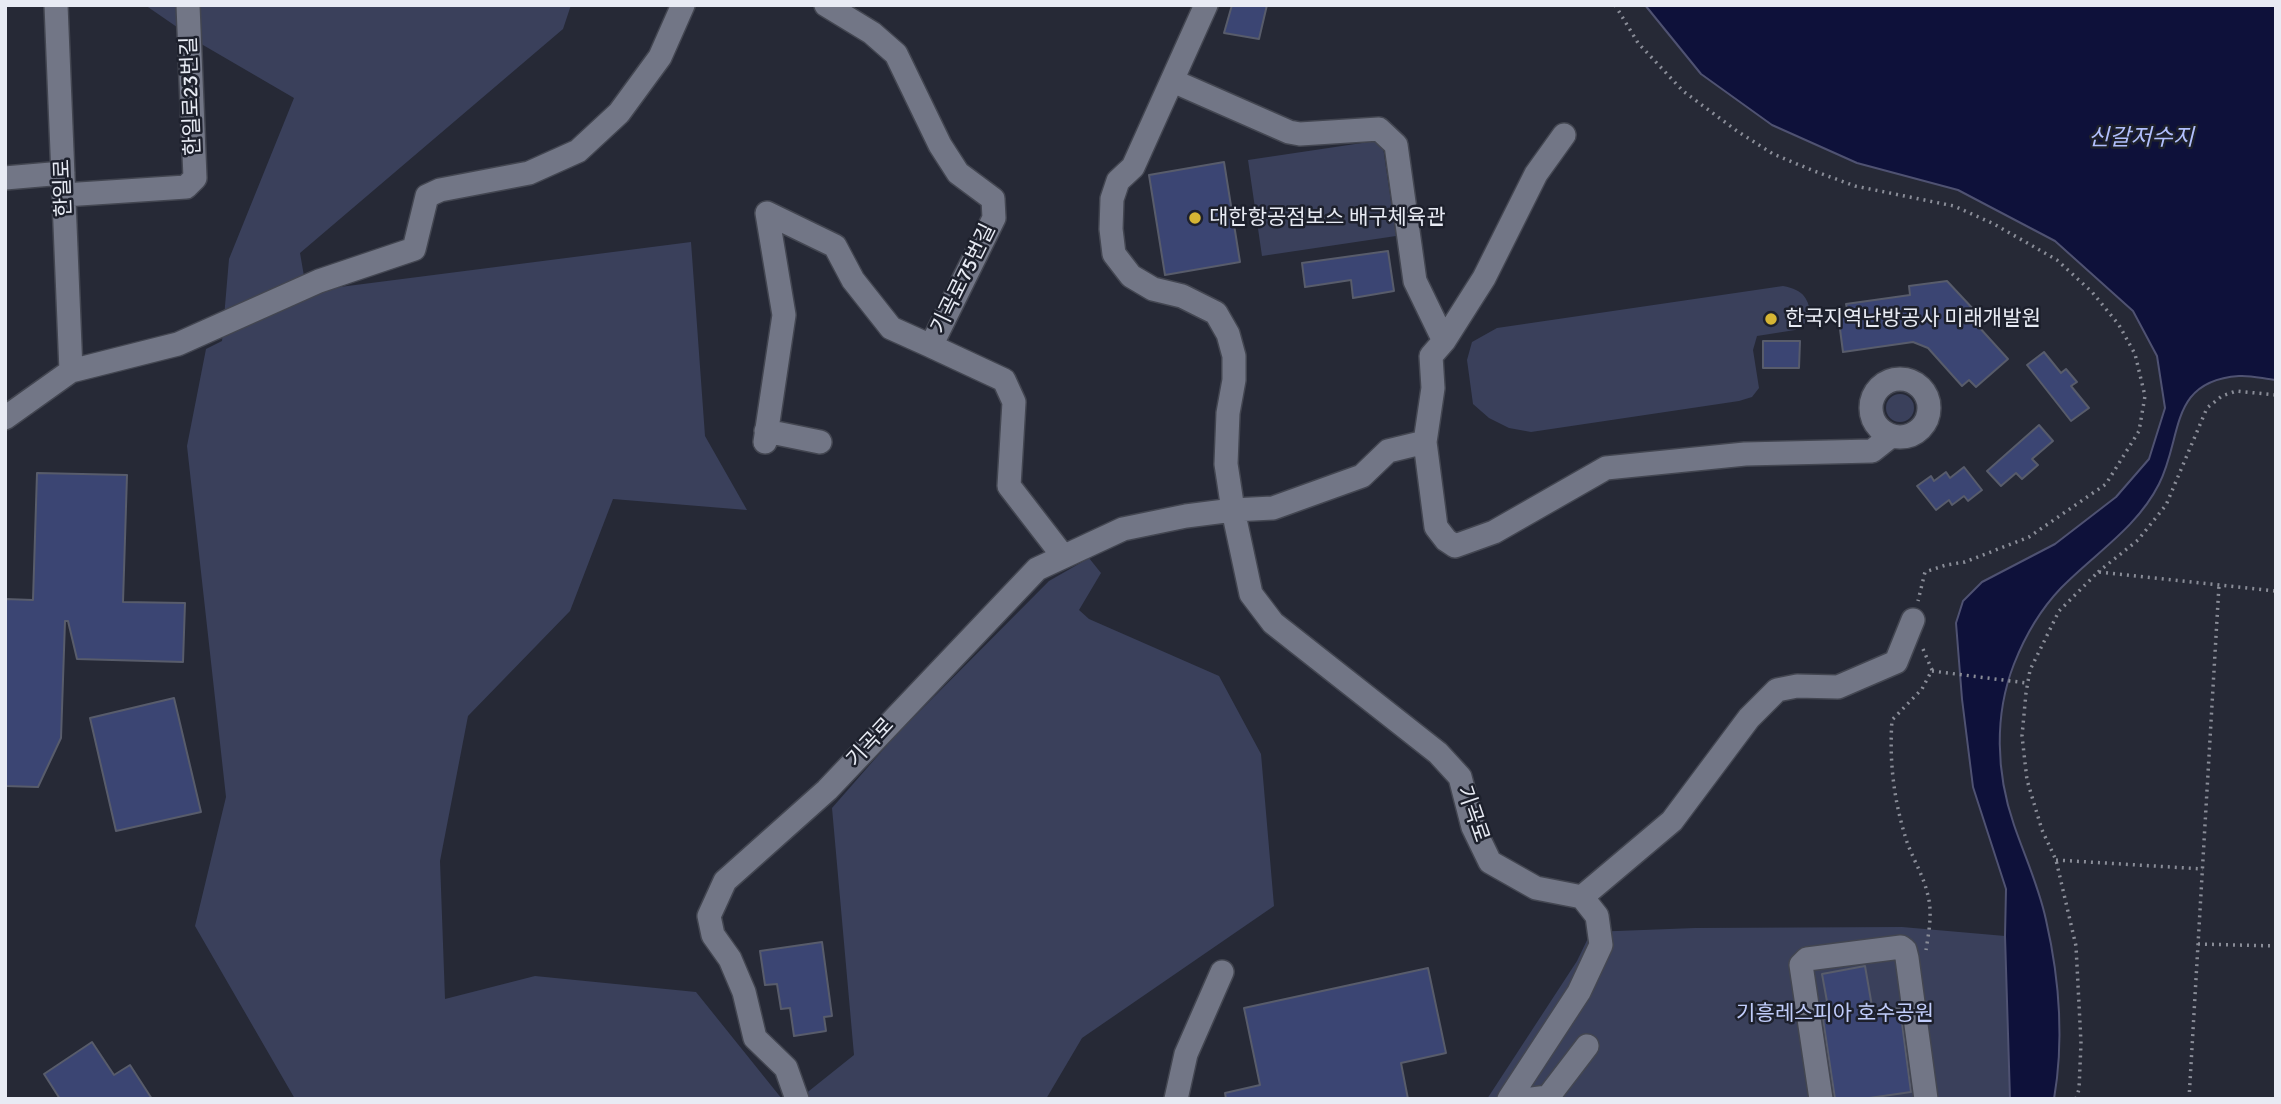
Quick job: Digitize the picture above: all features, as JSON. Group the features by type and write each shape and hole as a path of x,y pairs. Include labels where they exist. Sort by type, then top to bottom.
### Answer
{"street":[{"name":"한일로","path":"57,5 71,371"},
{"name":"한일로23번길","path":"5,178 63,184 186,187 195,178 188,5"},
{"path":"5,418 71,371 178,344 320,281 414,249 427,196 440,190 529,173 578,151 619,113 660,57 683,5"},
{"name":"기곡로75번길","path":"826,5 872,33 896,54 940,145 958,173 993,199 994,218 931,346 1004,380 1014,402 1009,486 1063,556"},
{"path":"1206,5 1133,167 1118,181 1112,199 1111,229 1114,254 1131,276 1153,289 1182,296 1216,313 1228,334 1234,356 1234,380 1228,413 1226,464 1233,510"},
{"path":"1174,81 1289,132 1300,134 1379,129 1396,145 1415,281 1444,341"},
{"path":"1564,135 1536,174 1485,278 1444,341 1431,356 1433,388 1425,442 1436,527 1446,540 1455,546 1494,532 1606,468 1745,454 1872,451 1891,436"},
{"path":"820,442 765,437 784,315 767,213 835,246 853,280 891,328 931,346"},
{"name":"기곡로","path":"797,1099 786,1068 755,1038 744,992 730,959 713,935 709,916 725,881 827,790 1037,569 1122,529 1186,516 1273,508 1362,476 1388,451 1425,442"},
{"name":"기곡로","path":"1233,510 1251,594 1273,622 1438,753 1460,778 1473,827 1490,862 1536,888 1581,897"},
{"path":"1509,1099 1579,992 1601,945 1597,916 1581,897 1672,821 1749,718 1777,690 1797,686 1838,687 1896,662 1913,620"},
{"path":"1821,1099 1801,965 1807,959 1901,947 1907,958 1926,1099"},
{"path":"1176,1099 1186,1055 1222,972"},
{"path":"1532,1099 1548,1097 1587,1046"}],"path":[{"path":"1615,5 1638,43 1683,91 1737,131 1773,154 1855,186 1954,206 2057,260 2092,292 2125,335 2135,354 2145,396 2139,431 2106,484 2029,537 1965,562 1925,572 1913,620 1932,670 1922,688 1892,720 1890,756 1895,796 1907,842 1929,899 1930,925 1926,952"},
{"path":"2076,1099 2081,1043 2076,946 2056,860 2042,830 2027,780 2022,736 2030,670 2059,611 2098,572 2138,540 2166,505 2207,408 2222,396 2236,391 2276,395"},
{"path":"2098,572 2276,591"},
{"path":"2189,1099 2219,585"},
{"path":"1932,670 2027,683"},
{"path":"2056,860 2203,869"},
{"path":"2198,944 2276,946"}],"green space":[{"path":"145,5 571,5 563,29 300,253 308,299 332,288 691,242 705,436 747,510 613,499 570,611 468,716 440,861 445,999 535,976 696,992 782,1099 295,1099 195,926 226,797 187,446 206,349 222,341 229,259 294,98 203,45"},
{"path":"1382,140 1396,236 1262,256 1248,160"},
{"path":"1783,286 1804,296 1811,319 1795,330 1757,336 1753,350 1759,388 1752,397 1531,432 1509,428 1489,418 1473,404 1467,360 1472,342 1497,328"},
{"path":"1900,394 1910,398 1914,408 1910,418 1900,422 1890,418 1886,408 1890,398"},
{"path":"1089,558 1101,573 1079,610 1089,619 1219,676 1261,754 1274,906 1082,1038 1046,1099 799,1099 854,1055 832,808 895,736 1049,581"},
{"name":"기흥레스피아 호수공원","path":"1902,927 2005,936 2010,1099 1487,1099 1577,961 1591,932 1695,928"}],"water":[{"name":"신갈저수지","path":"1645,5 2276,5 2276,380 2239,376 2216,380 2200,388 2189,400 2181,414 2159,484 2150,500 2127,527 2046,605 2018,654 2003,703 2000,744 2004,785 2014,825 2043,908 2054,964 2059,1009 2059,1055 2054,1099 2010,1099 2006,889 1973,787 1956,623 1963,601 1982,582 2055,544 2116,497 2149,459 2165,408 2157,356 2133,311 2055,241 1958,190 1857,163 1772,125 1701,74"}],"building":[{"path":"1232,5 1267,5 1259,39 1224,33"},
{"name":"대한항공점보스 배구체육관","path":"1224,162 1240,262 1165,275 1149,175"},
{"path":"1388,251 1394,291 1353,298 1351,280 1305,287 1302,263"},
{"path":"1947,281 1975,311 1969,316 2008,359 1976,387 1969,380 1962,386 1928,348 1913,342 1843,352 1838,314 1848,312 1846,304 1910,295 1909,286"},
{"path":"1763,341 1800,341 1799,368 1763,368"},
{"path":"2044,352 2061,373 2066,369 2077,382 2071,386 2089,408 2071,421 2027,365"},
{"path":"2039,425 2053,441 2032,459 2038,465 2022,479 2016,473 2001,486 1987,471"},
{"path":"1964,467 1982,490 1968,501 1964,496 1952,505 1949,500 1936,510 1917,486 1931,476 1934,481 1946,472 1950,478"},
{"path":"37,473 127,475 123,602 185,603 183,662 77,659 68,621 65,621 61,738 38,787 5,786 5,599 33,600"},
{"path":"174,698 201,812 116,831 90,718"},
{"path":"822,942 832,1016 824,1017 826,1031 794,1036 790,1008 781,1009 777,984 765,985 760,951"},
{"path":"1865,966 1873,1012 1900,1008 1911,1092 1862,1099 1835,1099 1823,1019 1830,1018 1822,974"},
{"path":"1428,968 1446,1053 1401,1063 1408,1099 1226,1099 1225,1093 1260,1085 1244,1008"},
{"path":"92,1042 114,1075 130,1065 152,1099 60,1099 44,1074"}],"place":[{"name":"대한항공점보스 배구체육관","path":"1195,218"},
{"name":"한국지역난방공사 미래개발원","path":"1771,319"}]}
